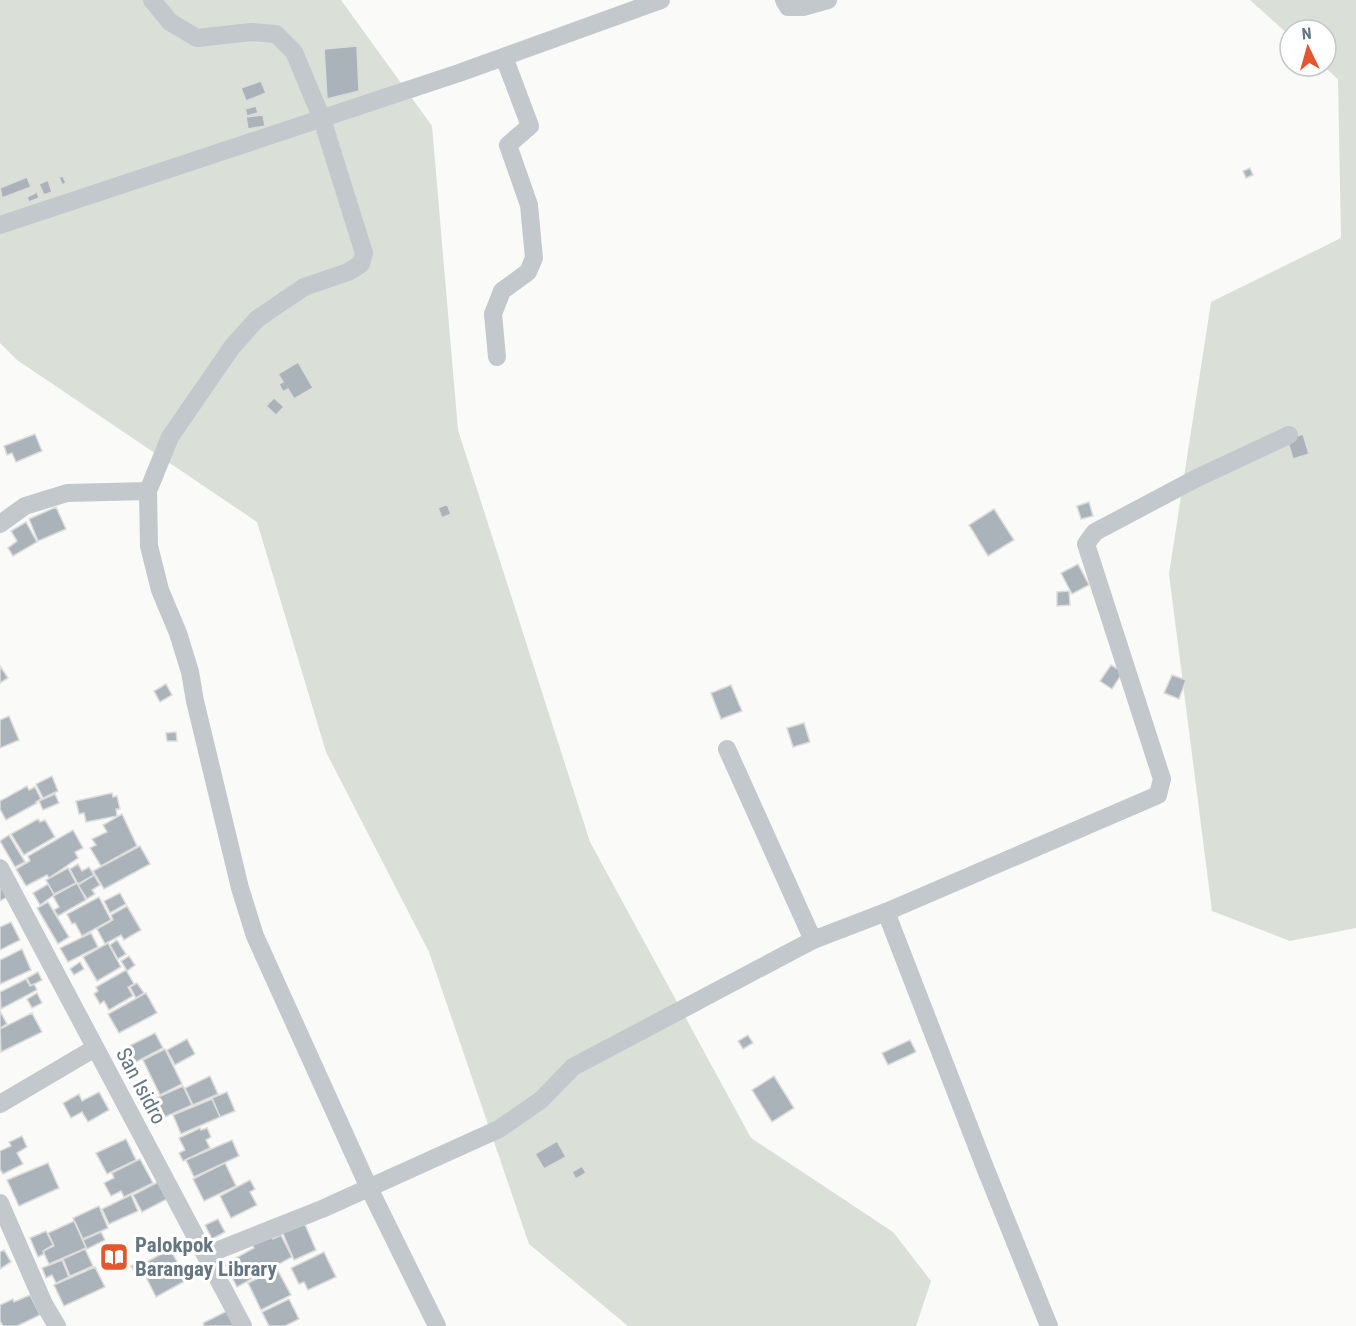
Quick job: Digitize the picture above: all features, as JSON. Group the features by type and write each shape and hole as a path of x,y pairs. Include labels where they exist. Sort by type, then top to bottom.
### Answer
{"street":[{"path":"152,0 170,22 197,38 251,32 276,34 294,52 322,119 364,253 361,264 348,272 304,287 257,320 232,347 170,437 148,491 149,546 160,590 178,633 190,672 195,702 240,888 255,936 369,1188 437,1326"},
{"path":"0,225 322,119 661,0"},
{"path":"784,0 788,6 803,7 828,0"},
{"path":"497,357 493,314 502,291 528,272 534,258 529,205 508,145 530,126 504,57"},
{"path":"206,1255 322,1209 499,1129 541,1100 573,1067 813,940 886,912 1158,795 1161,778 1086,544 1095,532 1115,521 1197,478 1289,435"},
{"path":"0,524 25,506 67,493 148,491"},
{"path":"727,749 813,940"},
{"name":"San Isidro","path":"0,868 243,1326"},
{"path":"886,912 1049,1326"},
{"path":"0,1104 95,1048"},
{"path":"0,1203 4,1226 57,1326"}],"shaded area":[{"path":"0,0 341,0 432,126 458,430 590,842 751,1138 893,1232 931,1281 916,1326 628,1326 529,1244 429,952 326,752 257,522 17,360 0,343"},
{"path":"1250,0 1356,0 1356,928 1290,941 1212,911 1169,574 1211,302 1341,238 1337,78 1338,18 1278,18 1278,25"}],"building":[{"path":"357,46 359,91 327,99 324,49"},
{"path":"261,81 266,93 246,101 241,88"},
{"path":"256,106 258,113 247,116 245,109"},
{"path":"263,115 265,126 248,129 246,117"},
{"path":"1250,168 1253,175 1246,178 1243,171"},
{"path":"63,176 66,183 62,185 59,177"},
{"path":"27,177 31,187 2,198 0,188"},
{"path":"48,180 52,192 44,195 39,184"},
{"path":"37,192 39,198 29,202 27,197"},
{"path":"298,362 313,388 294,399 288,389 283,392 279,384 283,382 278,374"},
{"path":"274,398 284,407 276,415 266,406"},
{"path":"35,434 42,451 16,462 12,453 7,455 4,446"},
{"path":"1303,434 1309,454 1293,459 1287,439"},
{"path":"1089,502 1093,516 1081,519 1077,506"},
{"path":"447,504 451,514 442,518 438,508"},
{"path":"56,507 66,529 38,541 29,519"},
{"path":"994,509 1014,540 988,556 969,525"},
{"path":"26,522 37,542 13,556 8,548 17,541 11,531"},
{"path":"1078,564 1089,585 1072,594 1061,573"},
{"path":"1069,591 1070,605 1057,606 1057,592"},
{"path":"1111,665 1123,672 1112,689 1100,681"},
{"path":"0,666 8,678 0,683"},
{"path":"1172,675 1186,680 1179,699 1164,693"},
{"path":"166,684 172,695 160,702 154,691"},
{"path":"731,685 742,711 721,719 711,693"},
{"path":"9,716 19,740 0,748 0,720"},
{"path":"804,723 810,742 793,747 787,728"},
{"path":"176,732 177,741 167,741 166,733"},
{"path":"52,776 58,791 43,798 36,784"},
{"path":"27,786 29,790 35,787 41,799 6,820 0,809 0,801"},
{"path":"112,793 113,797 117,796 120,809 116,809 117,816 86,822 84,813 79,814 76,801"},
{"path":"55,794 59,803 43,810 39,801"},
{"path":"122,814 137,846 101,866 90,848 96,845 92,839 107,832 103,825"},
{"path":"38,819 40,822 45,820 55,837 24,855 11,834"},
{"path":"73,830 83,848 75,852 78,858 49,878 47,875 26,886 16,869 30,861 28,856"},
{"path":"9,835 25,862 15,867 0,841"},
{"path":"140,846 150,864 104,889 93,871"},
{"path":"78,864 82,871 89,867 94,875 78,884 70,869"},
{"path":"68,868 76,883 54,894 46,880"},
{"path":"94,875 100,885 92,890 95,894 87,899 78,885"},
{"path":"77,883 86,900 58,916 54,910 59,907 53,896"},
{"path":"48,884 54,895 40,905 33,893"},
{"path":"2,888 7,897 0,901 0,889"},
{"path":"120,893 126,904 110,913 104,901"},
{"path":"99,897 111,920 82,936 67,914"},
{"path":"48,902 69,937 58,944 37,908"},
{"path":"127,906 141,930 124,940 121,935 105,944 97,929 113,920 111,915"},
{"path":"11,922 20,940 0,950 0,927"},
{"path":"91,933 98,947 68,962 60,948"},
{"path":"117,940 126,954 118,959 110,945"},
{"path":"108,943 121,967 97,981 83,957"},
{"path":"22,949 31,970 0,984 0,960"},
{"path":"129,956 135,965 127,971 121,961"},
{"path":"80,962 84,969 74,975 70,969"},
{"path":"126,970 134,984 128,987 133,996 109,1010 104,1001 100,1004 94,994 98,991 96,987"},
{"path":"38,972 42,980 31,986 27,978"},
{"path":"26,979 30,986 34,984 37,990 1,1009 0,992"},
{"path":"137,983 144,993 136,998 130,987"},
{"path":"37,993 42,1003 32,1008 27,999"},
{"path":"146,993 157,1013 119,1033 108,1014"},
{"path":"0,1011 7,1024 0,1028"},
{"path":"32,1013 42,1032 1,1052 0,1029"},
{"path":"155,1033 163,1048 134,1063 127,1047"},
{"path":"748,1035 753,1043 743,1049 738,1041"},
{"path":"187,1039 195,1054 175,1065 167,1050"},
{"path":"910,1040 916,1052 888,1065 882,1053"},
{"path":"165,1049 182,1084 160,1095 143,1060"},
{"path":"210,1076 218,1094 193,1105 185,1088"},
{"path":"774,1076 794,1108 772,1122 752,1090"},
{"path":"183,1086 192,1105 165,1117 156,1098"},
{"path":"99,1092 109,1110 88,1122 82,1112 71,1118 63,1103 79,1094 82,1101"},
{"path":"227,1092 235,1111 220,1117 212,1098"},
{"path":"212,1099 220,1117 181,1134 173,1115"},
{"path":"200,1128 201,1130 207,1128 211,1137 206,1140 210,1148 183,1161 179,1153 185,1150 179,1138"},
{"path":"22,1136 27,1147 17,1153 23,1164 3,1174 0,1169 0,1151 11,1146 9,1142"},
{"path":"126,1139 136,1160 107,1174 96,1153"},
{"path":"232,1140 239,1156 194,1177 186,1160"},
{"path":"557,1141 566,1157 544,1169 535,1154"},
{"path":"140,1159 153,1183 124,1197 121,1191 111,1196 104,1183 114,1178 112,1173"},
{"path":"48,1163 59,1188 19,1206 7,1180"},
{"path":"225,1163 236,1186 204,1201 193,1179"},
{"path":"582,1166 586,1173 576,1179 572,1172"},
{"path":"250,1180 255,1189 250,1192 257,1205 231,1218 220,1196"},
{"path":"158,1182 167,1199 142,1212 133,1195"},
{"path":"131,1195 138,1211 109,1224 102,1209"},
{"path":"99,1206 108,1228 83,1239 73,1218"},
{"path":"218,1219 225,1232 212,1239 205,1225"},
{"path":"303,1220 316,1250 294,1260 281,1229"},
{"path":"74,1221 86,1248 49,1264 43,1251 54,1246 48,1233"},
{"path":"46,1231 53,1245 38,1257 30,1238"},
{"path":"101,1232 105,1240 87,1249 83,1240"},
{"path":"271,1234 273,1239 281,1235 292,1257 237,1287 225,1264 254,1248 252,1244"},
{"path":"85,1249 93,1266 70,1276 63,1259"},
{"path":"170,1249 187,1280 156,1297 143,1271 136,1274 131,1266 141,1261 143,1264"},
{"path":"4,1250 11,1262 0,1269 0,1252"},
{"path":"324,1252 336,1277 308,1290 304,1282 299,1284 291,1268"},
{"path":"62,1260 69,1277 56,1283 52,1275 46,1278 42,1268"},
{"path":"95,1267 105,1287 64,1306 54,1285"},
{"path":"277,1269 291,1295 261,1310 248,1283"},
{"path":"30,1295 40,1315 17,1326 3,1326 0,1321 0,1305"},
{"path":"289,1299 299,1319 285,1326 269,1326 262,1312"},
{"path":"227,1311 235,1326 204,1326 203,1323"}],"place":[{"name":"Palokpok Barangay Library","path":"114,1257"}]}
